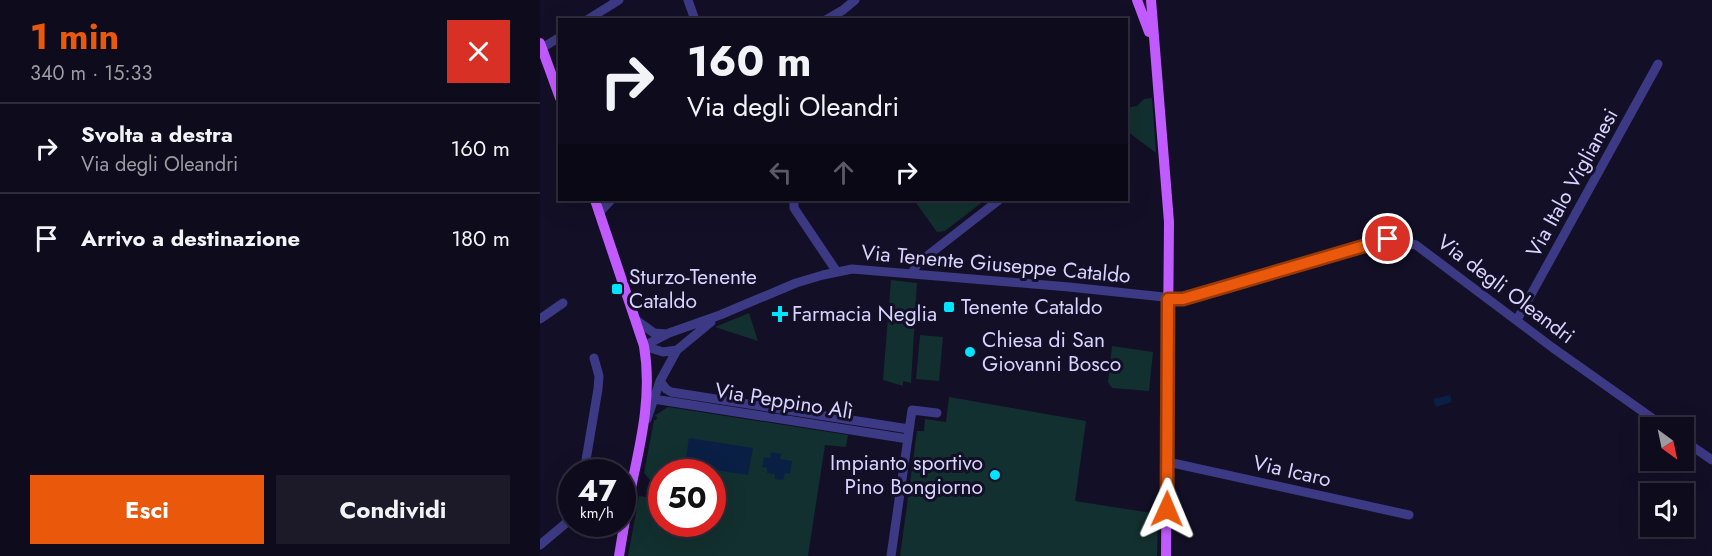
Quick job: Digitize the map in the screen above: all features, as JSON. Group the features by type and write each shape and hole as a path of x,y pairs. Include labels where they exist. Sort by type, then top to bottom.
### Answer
{"main road":[{"path":"1137,0 1154,46"},
{"path":"1151,0 1169,222 1166,556"},
{"path":"541,45 558,92"},
{"path":"594,201 644,346 651,398 619,556"}],"street":[{"path":"601,16 619,0"},
{"path":"688,0 694,18"},
{"path":"829,18 855,0"},
{"path":"541,45 558,38"},
{"name":"Via Italo Viglianesi","path":"1516,320 1658,64"},
{"path":"599,213 610,201"},
{"path":"794,201 794,208 837,272"},
{"path":"912,273 918,263 998,201"},
{"name":"Via degli Oleandri","path":"1168,299 1183,299 1392,239 1416,245 1651,417"},
{"name":"Via Tenente Giuseppe Cataldo","path":"720,315 796,283 852,269 1150,295 1168,299"},
{"path":"540,319 563,303"},
{"path":"644,346 669,333 720,315"},
{"path":"651,398 677,350 720,315"},
{"path":"636,320 654,333 669,333"},
{"path":"644,346 663,352 677,350"},
{"path":"586,459 598,389 594,358"},
{"name":"Via Peppino Alì","path":"660,381 671,392 909,434"},
{"name":"Via Peppino Alì","path":"651,398 909,434"},
{"path":"891,556 912,410 937,413"},
{"path":"1694,448 1712,460"},
{"name":"Via Icaro","path":"1168,462 1409,515"},
{"path":"540,545 558,530"}],"green space":[{"path":"1152,98 1156,153 1128,132 1128,105 1137,106 1144,99"},
{"path":"915,201 984,201 945,231 937,232"},
{"path":"891,280 917,283 911,383 903,381 903,386 883,380"},
{"path":"749,313 758,341 715,327"},
{"path":"920,335 943,337 939,381 916,379"},
{"path":"1112,346 1153,352 1149,391 1112,388 1108,382"},
{"name":"Impianto sportivo Pino Bongiorno","path":"949,397 1086,421 1075,501 1158,514 1157,556 900,556 917,431 924,431 925,419 946,422"},
{"path":"668,407 848,435 846,447 825,445 808,556 628,556 631,537 636,537 639,496 648,497 648,537 726,537 726,459 648,459 648,478 644,473 654,420 657,417 654,416"}],"water":[{"path":"1450,395 1452,402 1436,407 1433,399"},
{"path":"689,438 753,448 748,475 726,472 726,459 686,459"},
{"path":"771,452 781,454 780,459 792,461 790,474 785,473 783,480 775,479 775,474 767,473 767,468 762,467 764,457 770,458"}],"place":[{"name":"Sturzo-Tenente Cataldo","path":"617,289"},
{"name":"Tenente Cataldo","path":"949,307"},
{"name":"Farmacia Neglia","path":"780,314"},
{"name":"Chiesa di San Giovanni Bosco","path":"970,352"},
{"name":"Impianto sportivo Pino Bongiorno","path":"995,475"}],"route":[{"path":"1167,509 1168,299 1183,299 1388,239"}]}
